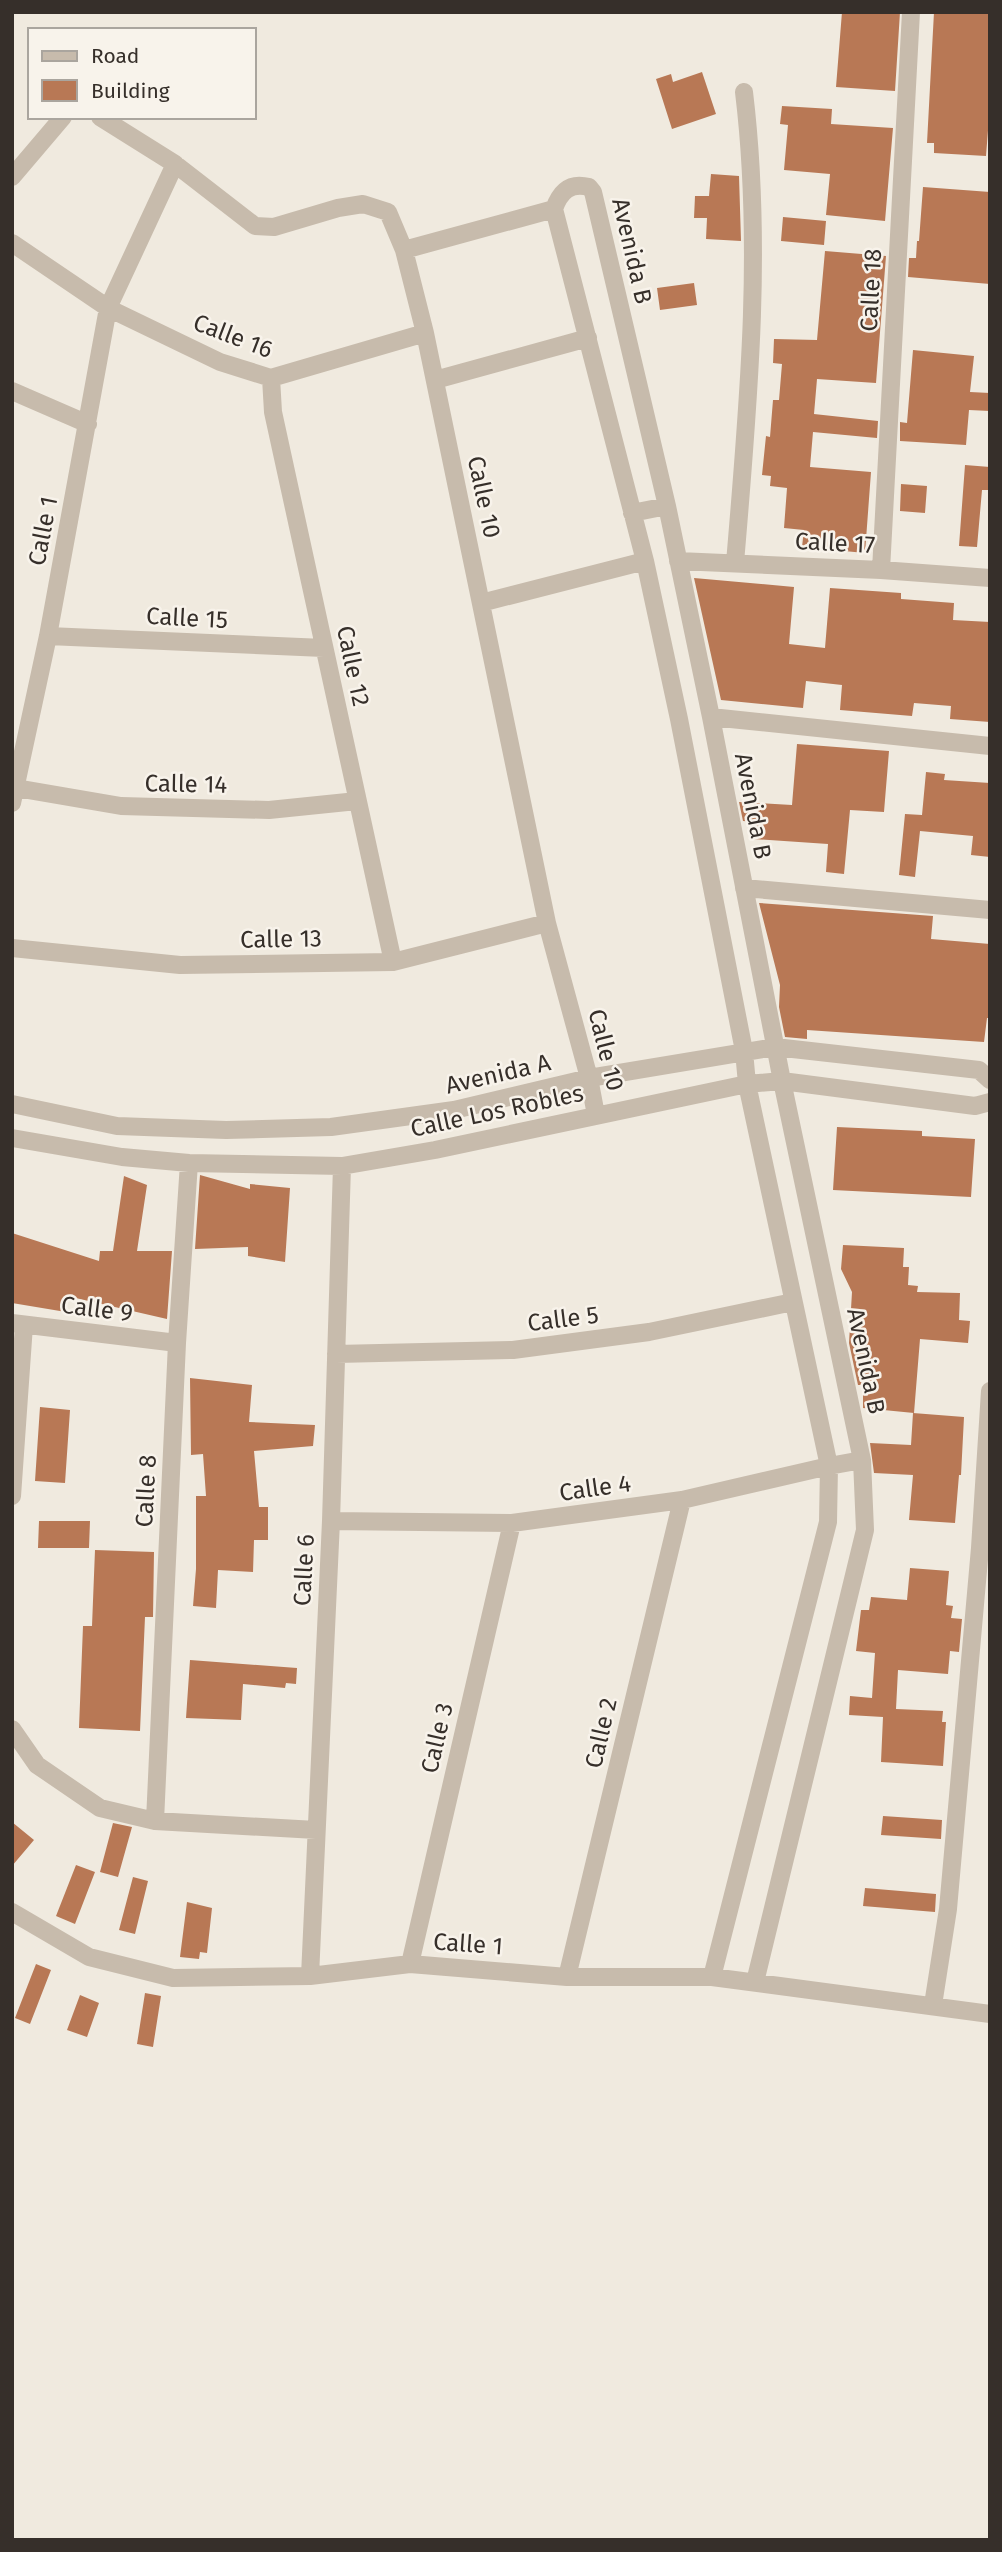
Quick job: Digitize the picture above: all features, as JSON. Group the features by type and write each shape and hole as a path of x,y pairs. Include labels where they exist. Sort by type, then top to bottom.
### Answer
{"street":[{"name":"Calle 18","path":"881,570 911,12"},
{"path":"735,563 750,393 753,245 749,135 744,92"},
{"path":"12,177 61,119"},
{"name":"Calle 10","path":"103,119 175,164 255,226 274,228 338,208 363,205 388,212 404,250 425,333 547,923 589,1078 596,1115"},
{"name":"Calle 1","path":"14,795 48,636 108,308 175,164"},
{"name":"Avenida B","path":"554,209 565,190 576,185 589,187 593,191 667,506 775,1047 862,1460 865,1530 755,1982"},
{"path":"404,250 554,209 645,561 744,1051 747,1084 829,1466 828,1522 712,1977"},
{"name":"Calle 16","path":"12,243 108,308 220,362 271,378 425,333"},
{"path":"435,380 587,338"},
{"name":"Calle 12","path":"271,378 273,412 393,962"},
{"path":"12,391 88,424"},
{"path":"632,513 667,506"},
{"path":"481,603 645,561"},
{"name":"Calle 17","path":"678,561 990,578"},
{"name":"Calle 15","path":"48,636 324,649"},
{"path":"711,717 990,746"},
{"name":"Calle 14","path":"14,795 121,806 269,810 357,801"},
{"path":"744,888 990,910"},
{"name":"Calle 13","path":"12,948 180,965 393,962 547,923"},
{"name":"Avenida A","path":"12,1104 117,1126 226,1130 331,1127 454,1110 589,1078 775,1047 979,1070 990,1080"},
{"name":"Calle Los Robles","path":"12,1138 122,1157 189,1163 342,1166 436,1150 747,1084 782,1081 975,1106 990,1102"},
{"name":"Calle 8","path":"155,1821 177,1343 189,1163"},
{"name":"Calle 6","path":"310,1976 331,1521 342,1166"},
{"name":"Calle 5","path":"336,1354 513,1350 649,1332 793,1303"},
{"path":"12,1496 18,1324"},
{"name":"Calle 9","path":"18,1324 177,1343"},
{"path":"933,2005 948,1909 980,1548 990,1391"},
{"name":"Calle 4","path":"331,1521 512,1523 682,1500 862,1460"},
{"name":"Calle 2","path":"568,1977 682,1500"},
{"name":"Calle 3","path":"410,1964 512,1523"},
{"path":"12,1729 37,1765 100,1808 155,1821 316,1830"},
{"name":"Calle 1","path":"12,1912 89,1957 173,1978 310,1976 410,1964 568,1977 712,1977 990,2014"}],"building":[{"path":"842,12 900,12 895,91 836,87"},
{"path":"934,12 990,12 990,105 986,156 934,153 934,143 927,143"},
{"path":"702,72 716,114 672,129 656,79 671,74 673,82"},
{"path":"782,106 832,109 831,124 893,128 885,221 826,215 830,174 784,170 788,125 780,124"},
{"path":"711,174 739,176 741,241 706,239 707,218 694,218 695,196 709,196"},
{"path":"923,187 990,192 990,284 908,277 909,258 916,258 919,241"},
{"path":"783,217 826,221 824,245 781,241"},
{"path":"825,251 886,256 876,383 817,379 814,414 878,421 877,438 813,432 810,467 871,472 865,553 802,547 804,530 784,528 787,488 770,486 771,476 762,475 766,436 770,437 773,400 779,400 782,364 773,363 774,339 817,340"},
{"path":"694,283 697,305 660,310 657,288"},
{"path":"913,350 974,356 970,392 990,393 990,411 969,410 966,445 900,441 900,422 907,423"},
{"path":"965,465 990,467 990,490 982,490 977,547 959,546"},
{"path":"901,484 927,486 925,513 900,511"},
{"path":"694,578 794,587 789,644 825,648 830,588 901,593 901,599 954,603 953,620 990,622 990,722 950,719 951,706 914,703 912,716 840,710 842,685 806,681 803,708 721,700"},
{"path":"797,744 889,751 884,812 850,810 844,874 826,872 828,844 753,839 755,822 743,821 739,802 792,805"},
{"path":"926,772 945,774 944,780 990,783 990,857 971,855 973,836 920,831 915,877 899,875 905,814 922,815"},
{"path":"759,903 933,916 931,939 990,944 990,1018 987,1018 984,1042 807,1030 807,1039 785,1037 779,1007 780,985"},
{"path":"837,1127 922,1131 922,1136 975,1139 971,1197 833,1190"},
{"path":"200,1175 250,1189 250,1184 290,1188 285,1262 248,1256 248,1247 195,1249"},
{"path":"124,1176 147,1185 137,1251 172,1251 167,1319 67,1296 66,1312 12,1303 12,1233 99,1261 100,1251 113,1251"},
{"path":"843,1245 904,1248 903,1267 909,1267 908,1285 918,1286 917,1292 960,1293 959,1320 970,1321 968,1343 920,1339 914,1413 863,1408 863,1385 858,1385 849,1343 852,1292 841,1269"},
{"path":"190,1378 252,1385 249,1422 315,1425 313,1446 254,1451 259,1507 268,1507 268,1540 254,1540 253,1572 218,1570 216,1608 193,1606 196,1496 206,1496 203,1454 191,1455"},
{"path":"40,1407 70,1410 65,1483 35,1481"},
{"path":"913,1413 964,1417 955,1523 909,1520 913,1475 874,1473 870,1443 911,1445"},
{"path":"39,1521 90,1521 89,1548 38,1548"},
{"path":"95,1550 154,1552 153,1617 145,1617 140,1731 79,1728 83,1626 92,1626"},
{"path":"910,1568 949,1571 946,1605 953,1606 951,1618 962,1619 959,1652 950,1651 948,1674 898,1670 896,1709 943,1711 942,1722 946,1722 943,1766 881,1762 883,1717 849,1715 850,1696 872,1698 875,1653 856,1651 861,1610 869,1610 871,1597 907,1600"},
{"path":"190,1660 297,1668 296,1684 286,1683 285,1688 243,1684 241,1720 186,1718"},
{"path":"883,1816 942,1820 941,1839 881,1835"},
{"path":"12,1822 34,1840 12,1866"},
{"path":"113,1823 132,1827 118,1877 100,1872"},
{"path":"76,1865 95,1872 75,1924 56,1916"},
{"path":"133,1877 148,1881 135,1934 119,1930"},
{"path":"865,1888 936,1894 935,1912 863,1906"},
{"path":"187,1902 212,1908 207,1953 200,1952 199,1959 180,1957"},
{"path":"36,1964 51,1970 30,2024 15,2018"},
{"path":"145,1993 161,1996 153,2047 137,2044"},
{"path":"80,1995 99,2003 87,2037 67,2030"}]}
